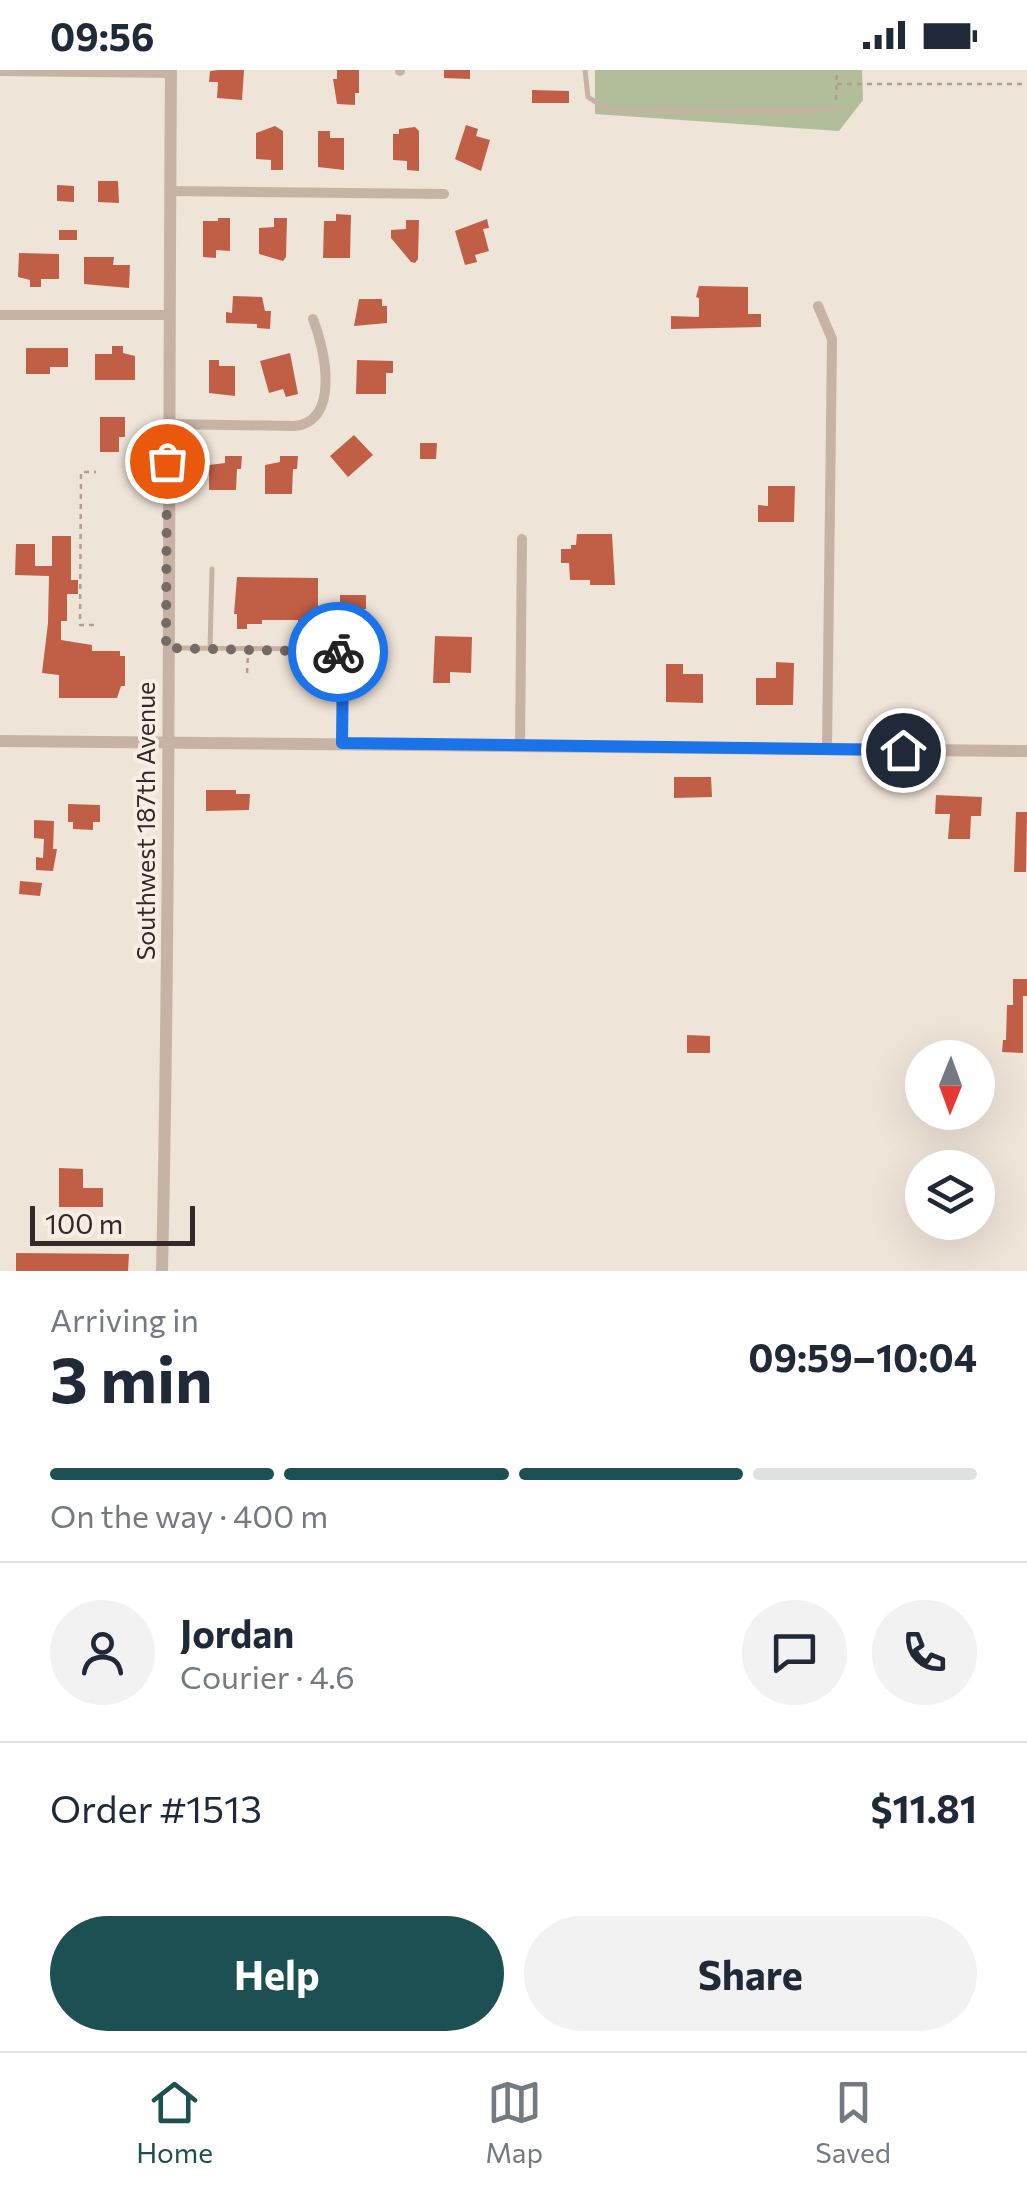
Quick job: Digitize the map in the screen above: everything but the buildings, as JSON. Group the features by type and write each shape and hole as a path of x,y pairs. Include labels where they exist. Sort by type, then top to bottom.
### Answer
{"street":[{"path":"0,70 171,71"},
{"name":"Southwest 187th Avenue","path":"162,1271 168,1000 166,648 171,71"},
{"path":"170,192 444,194"},
{"path":"818,306 832,339 827,749"},
{"path":"0,315 169,315"},
{"path":"168,424 311,423 322,412 324,402 323,348 313,319"},
{"path":"520,746 522,538"},
{"path":"0,741 1027,751"}],"lane":[{"path":"584,70 588,96 603,108 613,110 804,111 832,110 836,106"},
{"path":"210,648 212,570"},
{"path":"166,648 339,652 343,663 342,743"}],"path":[{"path":"836,106 837,70"},
{"path":"837,84 1027,84"},
{"path":"94,625 80,625 80,510 81,472 96,472"},
{"path":"248,648 248,673"}],"green space":[{"path":"595,70 862,70 863,100 839,131 595,114"}],"way so far":[{"path":"167,461 166,648 338,652"}],"route":[{"path":"338,652 343,663 342,743 903,750"}]}
